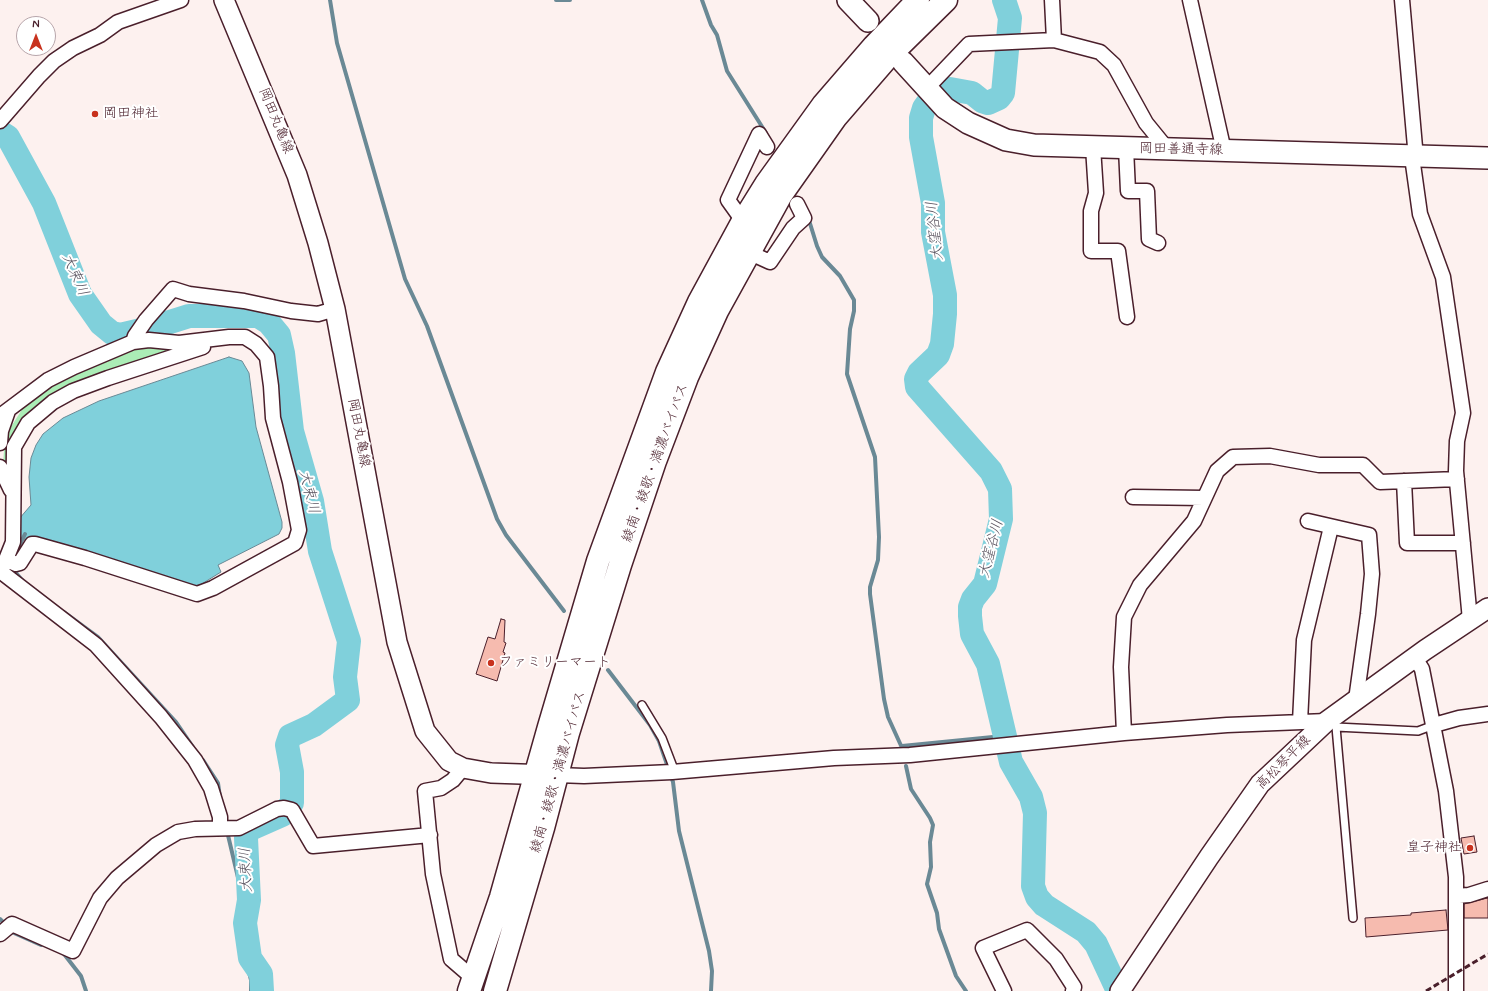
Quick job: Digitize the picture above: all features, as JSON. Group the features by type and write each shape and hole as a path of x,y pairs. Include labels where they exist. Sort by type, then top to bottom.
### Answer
{"highway":[{"name":"綾南・綾歌・満濃バイパス","path":"495,991 598,561 636,453 667,372 700,302 743,221 766,184 823,104 874,46 918,0"},
{"name":"綾南・綾歌・満濃バイパス","path":"471,984 547,775 568,733 655,461 687,377 717,311 748,252 781,195 836,117 887,58 946,0"}],"main road":[{"name":"岡田丸亀線","path":"224,0 297,175 318,243 335,309 397,642 425,731 449,761 463,768 491,773 547,775"},
{"path":"848,0 868,21"},
{"name":"岡田善通寺線","path":"903,62 945,108 968,123 1006,140 1034,145 1488,158"},
{"name":"高松琴平線","path":"1121,989 1209,857 1260,784 1356,700 1488,608"}],"street":[{"path":"0,121 54,61 73,48 100,35 118,22 181,0"},
{"path":"1052,0 1054,40"},
{"path":"1190,0 1224,151"},
{"path":"1402,0 1415,147 1412,157 1420,214 1443,277 1463,413 1457,441 1457,479 1470,620"},
{"path":"926,88 969,44 1054,40 1100,52 1105,56 1114,65 1146,123 1168,150"},
{"path":"743,221 728,200 759,134 767,147"},
{"path":"1093,147 1096,193 1091,211 1091,251 1118,251 1126,317"},
{"path":"1126,148 1128,191 1147,191 1150,239 1158,243"},
{"path":"748,252 770,262 793,228 804,218 797,204"},
{"path":"134,339 146,320 173,289 189,294 244,301 291,312 318,314 335,309"},
{"path":"0,443 4,413 48,380 134,339 179,343 208,341 229,337 245,337 256,344 267,357 273,418 290,482 299,530 294,543 213,588 197,594 85,558 35,544 32,544 20,563 6,565"},
{"path":"6,565 13,542 14,447 28,423 40,412 73,391 206,345 208,341"},
{"path":"1124,733 1121,667 1124,617 1140,585 1194,521 1217,471 1233,457 1270,456 1319,465 1362,466 1380,482 1457,479"},
{"path":"0,467 13,494"},
{"path":"1404,481 1407,543 1462,543"},
{"path":"1133,497 1204,498"},
{"path":"1308,522 1369,535 1372,574 1356,700"},
{"path":"1300,722 1304,640 1331,527"},
{"path":"6,565 96,645 161,717 194,760 211,788 224,828"},
{"path":"1415,658 1422,669 1446,791 1456,877 1456,991"},
{"path":"1434,725 1459,718 1488,714"},
{"path":"547,775 584,776 671,772 834,758 910,755 1124,733 1300,722 1331,722"},
{"path":"463,768 453,780 441,788 425,791 433,874 452,959 471,984"},
{"path":"0,934 12,924 73,951 100,898 117,878 156,845 178,832 195,829 239,828 277,809 288,809 312,846 430,835"},
{"path":"1456,896 1469,895 1488,889"},
{"path":"1004,991 983,948 1026,930 1056,959 1074,987 1074,991"}],"lane":[{"path":"642,705 662,738 671,772"},
{"path":"1353,918 1331,722 1418,731 1434,725"}],"green space":[{"path":"147,345 195,346 82,384 22,423 9,479 3,465 5,436 23,408 59,381 114,356"}],"water":[{"path":"229,357 242,361 249,373 256,427 282,522 282,528 279,534 218,565 221,572 200,585 188,586 39,539 26,540 19,536 19,519 31,505 29,477 31,458 36,445 43,434 63,418 99,401"}],"building":[{"path":"501,619 505,620 504,642 506,643 503,652 505,653 497,681 476,674 488,637 495,639"},
{"path":"1474,836 1477,852 1464,854 1461,838"},
{"path":"1488,898 1488,918 1464,918 1464,904"},
{"path":"1446,910 1448,930 1366,937 1365,918 1411,915 1411,913"}],"waterway":[{"path":"330,0 337,43 405,279 427,326 497,519 506,535 564,611"},
{"path":"556,0 570,0"},
{"path":"702,0 711,25 717,35 727,71 766,133"},
{"name":"大窪谷川","path":"950,89 972,93 982,101 988,103 999,98 1003,93 1010,18 1004,0"},
{"name":"大窪谷川","path":"929,101 924,108 921,118 921,137 933,203 933,232 945,295 945,314 942,344 938,355 919,373 916,379 917,387 991,471 1000,489 1001,519 985,584 973,599 970,607 970,616 972,634 988,664 1011,762 1031,797 1035,813 1033,886 1037,897 1044,905 1086,932 1096,944 1118,991"},
{"name":"大束川","path":"0,132 8,137 44,203 80,294 101,324 112,333 120,335 154,327 189,316 258,316 269,323 279,335 283,353 292,431 312,501 320,551 349,641 345,677 348,700 314,725 290,736 287,745 292,772 292,803 282,815 248,830 246,838 249,900 245,923 250,958 261,974 262,991"},
{"path":"808,217 822,257 840,276 854,300 854,311 850,329 847,374 875,457 879,537 878,560 870,587 870,594 884,699 888,717 903,750"},
{"path":"16,553 25,534"},
{"path":"11,567 22,580"},
{"path":"64,612 98,637 176,722 193,747"},
{"path":"608,670 650,725 659,741 673,782 679,831 709,951 712,971 711,991"},
{"path":"902,746 1003,736"},
{"path":"203,760 218,783 220,797"},
{"path":"906,766 911,789 933,825 930,842 931,867 927,884 937,913 939,929 956,976 966,991"},
{"path":"227,831 240,886 241,902 238,924 240,938 251,980 251,991"},
{"path":"0,919 4,923"},
{"path":"14,933 41,945"},
{"path":"64,954 81,976 86,991"}],"railway":[{"path":"1426,991 1488,954"}],"place":[{"name":"岡田神社","path":"95,114"},
{"name":"ファミリーマート","path":"491,663"},
{"name":"皇子神社","path":"1470,848"}]}
